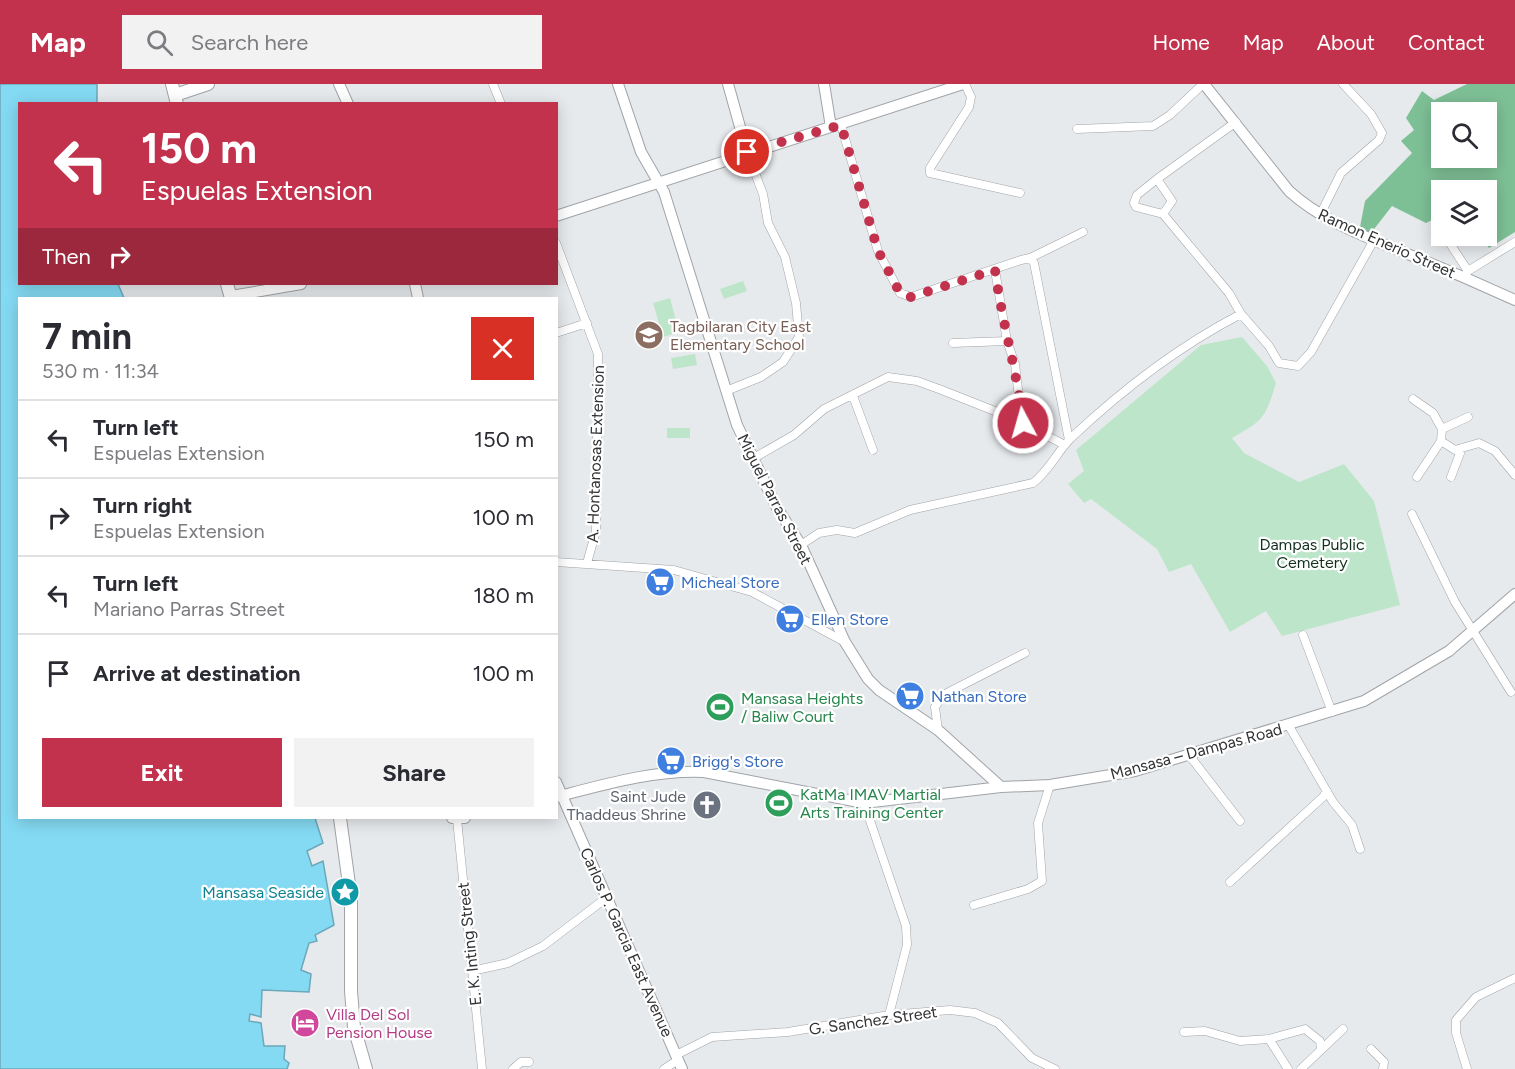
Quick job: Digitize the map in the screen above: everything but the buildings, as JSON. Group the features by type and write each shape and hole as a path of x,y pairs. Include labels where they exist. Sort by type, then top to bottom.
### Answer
{"main road":[{"path":"174,94 208,84"},
{"path":"339,84 347,102"},
{"name":"Miguel Parras Street","path":"618,84 641,152 664,192 726,391 752,459 801,545 845,642 868,679 938,730 1001,787"},
{"path":"728,84 747,152"},
{"path":"824,84 836,126"},
{"path":"558,215 747,152 836,126 964,84"},
{"name":"Ramon Enerio Street","path":"1204,84 1288,191 1320,215 1374,240 1466,274 1515,300"},
{"path":"231,297 296,285"},
{"name":"Mansasa – Dampas Road","path":"560,796 634,777 704,772 864,803 1001,787 1050,785 1135,771 1289,726 1364,701 1424,668 1473,633 1515,594"},
{"name":"Carlos P. Garcia East Avenue","path":"560,796 610,900 679,1062"},
{"path":"340,819 351,899 351,991 354,1027 366,1069"}],"street":[{"path":"493,84 500,102"},
{"path":"964,84 971,97 969,108 930,168 930,173 1020,193"},
{"path":"1077,129 1153,126 1170,115 1204,84"},
{"path":"1320,215 1341,173 1379,140 1382,133 1371,114 1342,84"},
{"path":"1236,122 1157,178 1137,195 1134,203 1136,207 1163,214 1229,293 1241,314 1269,346 1279,363 1298,366 1311,352 1374,240"},
{"path":"836,126 878,251 900,293 911,297 995,270 1030,258 1083,232"},
{"path":"726,391 761,377 783,362 799,337 796,303 785,257 768,223 763,194 747,152"},
{"path":"1157,178 1172,201 1163,214"},
{"path":"1451,246 1466,274 1515,242"},
{"name":"A. Hontanosas Extension","path":"558,248 598,354 596,531 587,563"},
{"path":"1030,258 1036,273 1067,443"},
{"path":"995,270 1007,341 1015,364 1023,423"},
{"path":"801,545 819,533 837,530 855,533 910,510 1033,483 1046,471 1067,443 1166,359 1200,335 1241,314"},
{"path":"558,332 587,323"},
{"path":"953,343 1007,341"},
{"path":"752,459 794,435 824,409 853,396 881,379 905,379 939,389 1067,443"},
{"path":"853,396 873,450"},
{"path":"1413,399 1433,412 1442,429 1441,441 1417,477"},
{"path":"1442,429 1468,417"},
{"path":"1441,441 1455,450 1479,443 1495,452 1515,475"},
{"path":"1451,477 1462,448"},
{"path":"1412,514 1473,633 1511,693"},
{"path":"558,562 674,570 752,592 845,642"},
{"path":"1303,635 1332,712"},
{"path":"938,730 935,707 943,695 1025,653"},
{"path":"1289,726 1327,791 1352,825 1360,849"},
{"path":"1189,755 1240,821"},
{"path":"974,905 1028,889 1042,880 1038,823 1050,785"},
{"path":"1230,882 1327,791"},
{"path":"864,803 906,926 907,945 889,1015"},
{"name":"E. K. Inting Street","path":"458,819 482,1069"},
{"path":"472,971 508,963 543,946 601,902 610,900"},
{"path":"1467,1069 1456,1033 1456,1020 1476,997 1515,978"},
{"name":"G. Sanchez Street","path":"664,1069 679,1062 712,1037 788,1032 889,1015 950,1010 975,1013 998,1023 1032,1058 1055,1069"},
{"path":"1184,1032 1204,1031 1240,1041 1269,1039 1305,1029 1320,1041 1321,1050"},
{"path":"1301,1069 1343,1029"},
{"path":"1269,1039 1288,1069"},
{"path":"1371,1049 1384,1062 1383,1069"},
{"path":"513,1069 521,1062 530,1062"}],"green space":[{"path":"1467,84 1515,84 1515,232 1497,243 1497,180 1431,180 1431,220 1426,223 1392,206 1371,233 1360,227 1365,201 1412,153 1401,141 1414,130 1406,118 1422,91 1434,100"},
{"path":"743,281 747,291 724,299 720,289"},
{"path":"670,298 679,332 663,337 653,303"},
{"name":"Dampas Public Cemetery","path":"1242,337 1267,366 1276,383 1269,404 1257,422 1232,438 1244,453 1299,482 1344,464 1374,501 1400,605 1282,636 1266,611 1230,632 1191,564 1169,572 1157,549 1091,499 1084,503 1068,484 1084,471 1076,450 1201,345"},
{"path":"695,354 697,365 673,369 671,358"},
{"path":"667,428 690,428 690,438 667,438"}],"water":[{"path":"0,84 97,84 97,102 18,102 18,285 118,285 124,297 18,297 18,819 315,819 323,843 307,851 312,866 323,861 334,925 315,935 317,941 309,943 301,970 311,974 309,992 262,990 261,1017 250,1014 249,1021 261,1023 264,1046 285,1046 284,1059 289,1063 287,1069 0,1069"}],"place":[{"name":"Tagbilaran City East Elementary School","path":"649,335"},
{"name":"Micheal Store","path":"660,582"},
{"name":"Ellen Store","path":"790,619"},
{"name":"Nathan Store","path":"910,696"},
{"name":"Mansasa Heights / Baliw Court","path":"720,707"},
{"name":"Brigg's Store","path":"671,761"},
{"name":"KatMa IMAV Martial Arts Training Center","path":"779,803"},
{"name":"Saint Jude Thaddeus Shrine","path":"707,805"},
{"name":"Mansasa Seaside","path":"345,892"},
{"name":"Villa Del Sol Pension House","path":"305,1023"}],"route":[{"path":"747,152 841,125 878,251 900,293 911,297 995,270 1001,314 1015,364 1023,423"}]}
